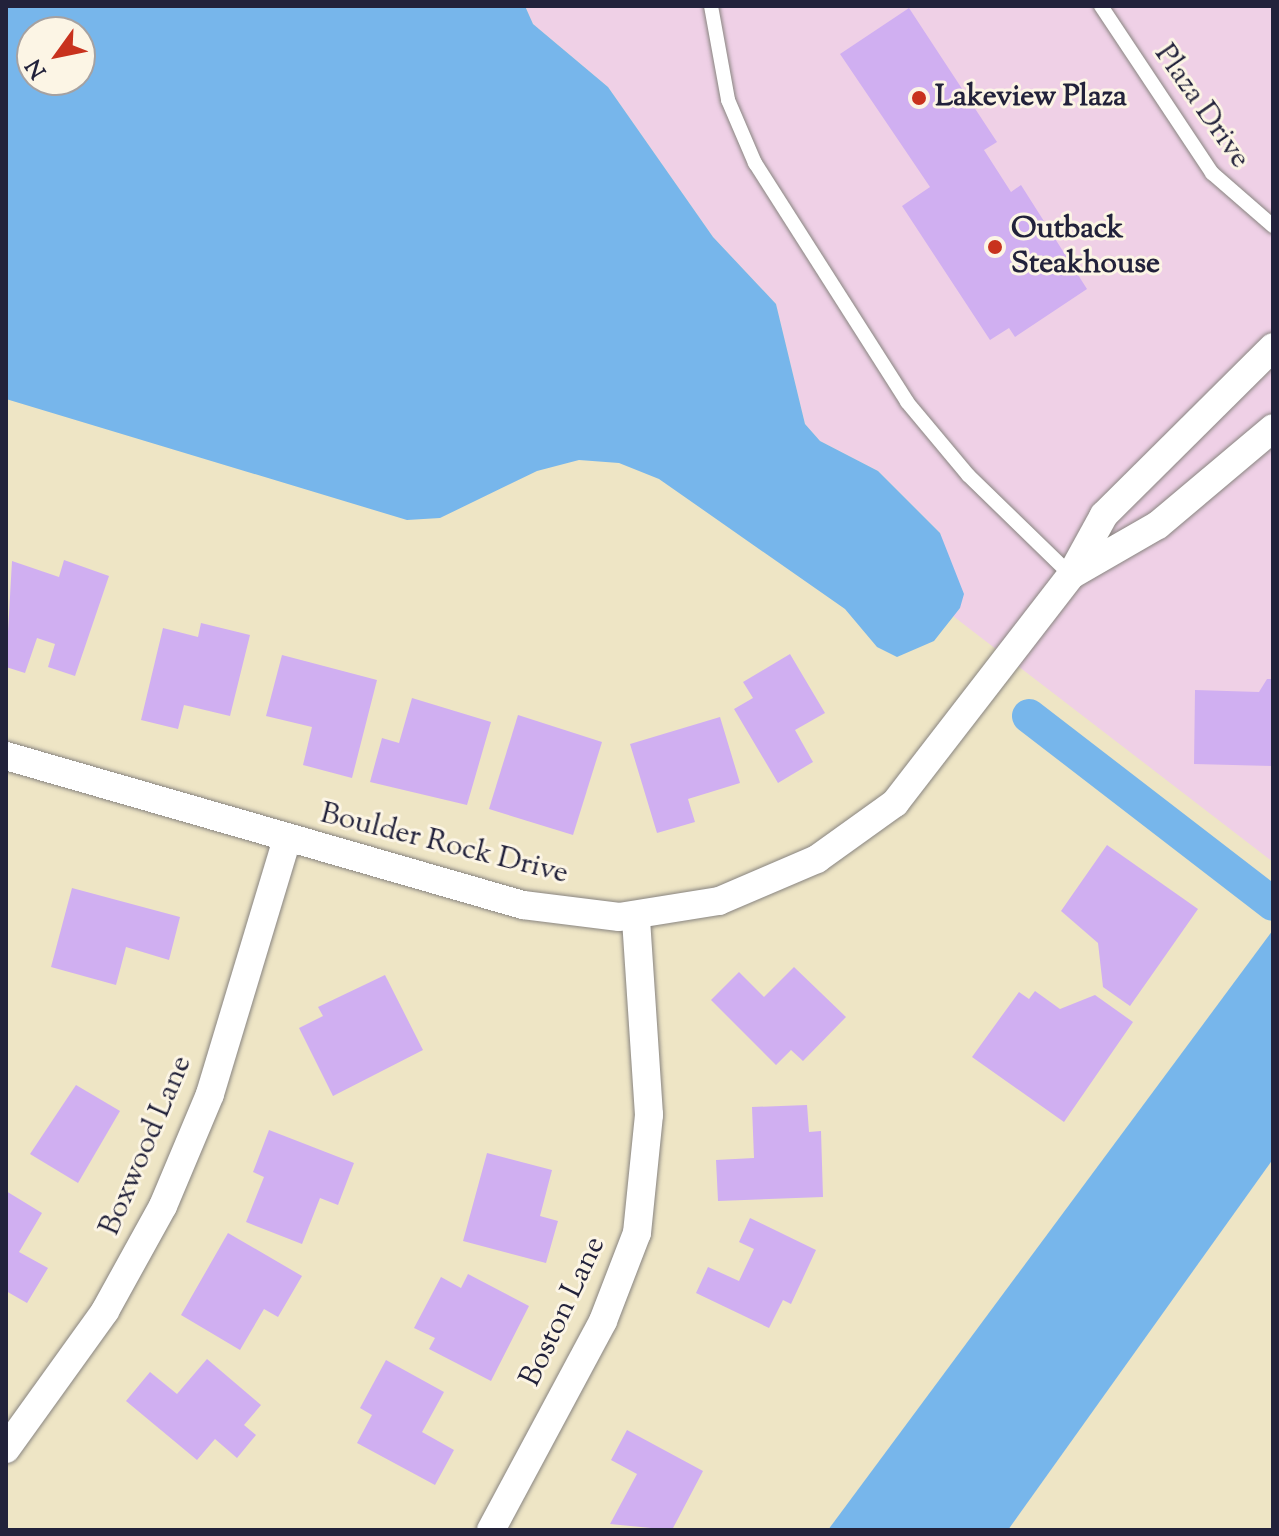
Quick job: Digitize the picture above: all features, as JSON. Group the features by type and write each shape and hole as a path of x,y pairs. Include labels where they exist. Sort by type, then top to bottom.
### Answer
{"street":[{"name":"Boulder Rock Drive","path":"6,756 523,905 636,917 766,885 866,829 930,761 1071,575 1125,491 1273,347"},
{"name":"Boulder Rock Drive","path":"1071,575 1158,525 1273,428"},
{"name":"Boxwood Lane","path":"6,1449 98,1322 163,1206 210,1094 287,839"},
{"name":"Boston Lane","path":"491,1530 603,1321 637,1233 649,1115 636,917"}],"lane":[{"path":"711,6 717,62 738,131 797,229 939,444 1071,575"},
{"name":"Plaza Drive","path":"1101,6 1212,173 1273,226"}],"shaded area":[{"path":"525,6 1273,6 1273,862 953,616 960,608 940,533 878,471 820,441 805,424 776,304 713,237 608,87 533,24"}],"water":[{"path":"6,6 525,6 533,24 608,87 713,237 776,304 805,424 820,441 878,471 940,533 964,594 960,608 934,641 897,657 877,647 845,609 659,479 619,463 579,460 537,471 440,518 407,520 6,399"},
{"path":"1273,930 1273,1159 1008,1530 828,1530"}],"building":[{"path":"909,8 997,142 984,150 1011,192 1021,185 1087,289 1015,337 1009,328 990,340 902,206 930,187 840,54"},
{"path":"64,560 109,576 75,676 48,667 55,644 37,638 25,673 6,667 12,561 59,577"},
{"path":"201,623 250,635 230,716 184,705 178,729 141,720 163,628 198,637"},
{"path":"790,654 825,713 795,730 813,762 778,783 734,709 753,698 743,682"},
{"path":"282,655 377,680 352,778 303,765 312,727 266,716"},
{"path":"1267,679 1273,679 1273,766 1194,764 1195,690 1259,692"},
{"path":"412,698 491,722 467,805 370,782 382,738 399,743"},
{"path":"518,715 602,742 573,835 489,809"},
{"path":"720,717 740,783 688,799 695,822 657,833 630,744"},
{"path":"1107,845 1198,909 1130,1006 1103,987 1098,943 1061,911"},
{"path":"72,888 180,917 169,960 126,947 116,985 51,967"},
{"path":"794,967 846,1017 803,1061 791,1050 776,1065 711,1000 739,972 764,997"},
{"path":"385,975 423,1050 333,1096 299,1028 323,1016 318,1007"},
{"path":"1035,991 1060,1009 1095,995 1133,1022 1064,1122 972,1057 1019,992 1029,999"},
{"path":"76,1085 120,1111 78,1183 30,1154"},
{"path":"807,1105 809,1132 821,1131 823,1197 718,1201 716,1160 754,1158 752,1107"},
{"path":"269,1130 354,1163 338,1205 320,1198 302,1244 246,1222 264,1177 253,1172"},
{"path":"487,1153 552,1170 540,1216 558,1221 546,1263 463,1241"},
{"path":"6,1191 42,1213 19,1252 48,1268 27,1303 6,1291"},
{"path":"750,1218 816,1250 791,1304 783,1300 769,1328 696,1293 708,1267 739,1281 754,1249 739,1242"},
{"path":"228,1233 302,1276 278,1317 264,1309 240,1350 181,1315"},
{"path":"468,1274 529,1306 491,1381 429,1349 435,1338 414,1328 441,1277 461,1288"},
{"path":"207,1359 261,1405 244,1425 256,1435 237,1458 215,1439 197,1460 126,1401 150,1372 177,1394"},
{"path":"386,1360 444,1392 422,1432 454,1450 435,1485 357,1443 372,1415 360,1408"},
{"path":"627,1430 703,1471 672,1530 610,1524 637,1474 611,1460"}],"waterway":[{"path":"1029,716 1273,904"}],"place":[{"name":"Lakeview Plaza","path":"919,98"},
{"name":"Outback Steakhouse","path":"995,247"}]}
